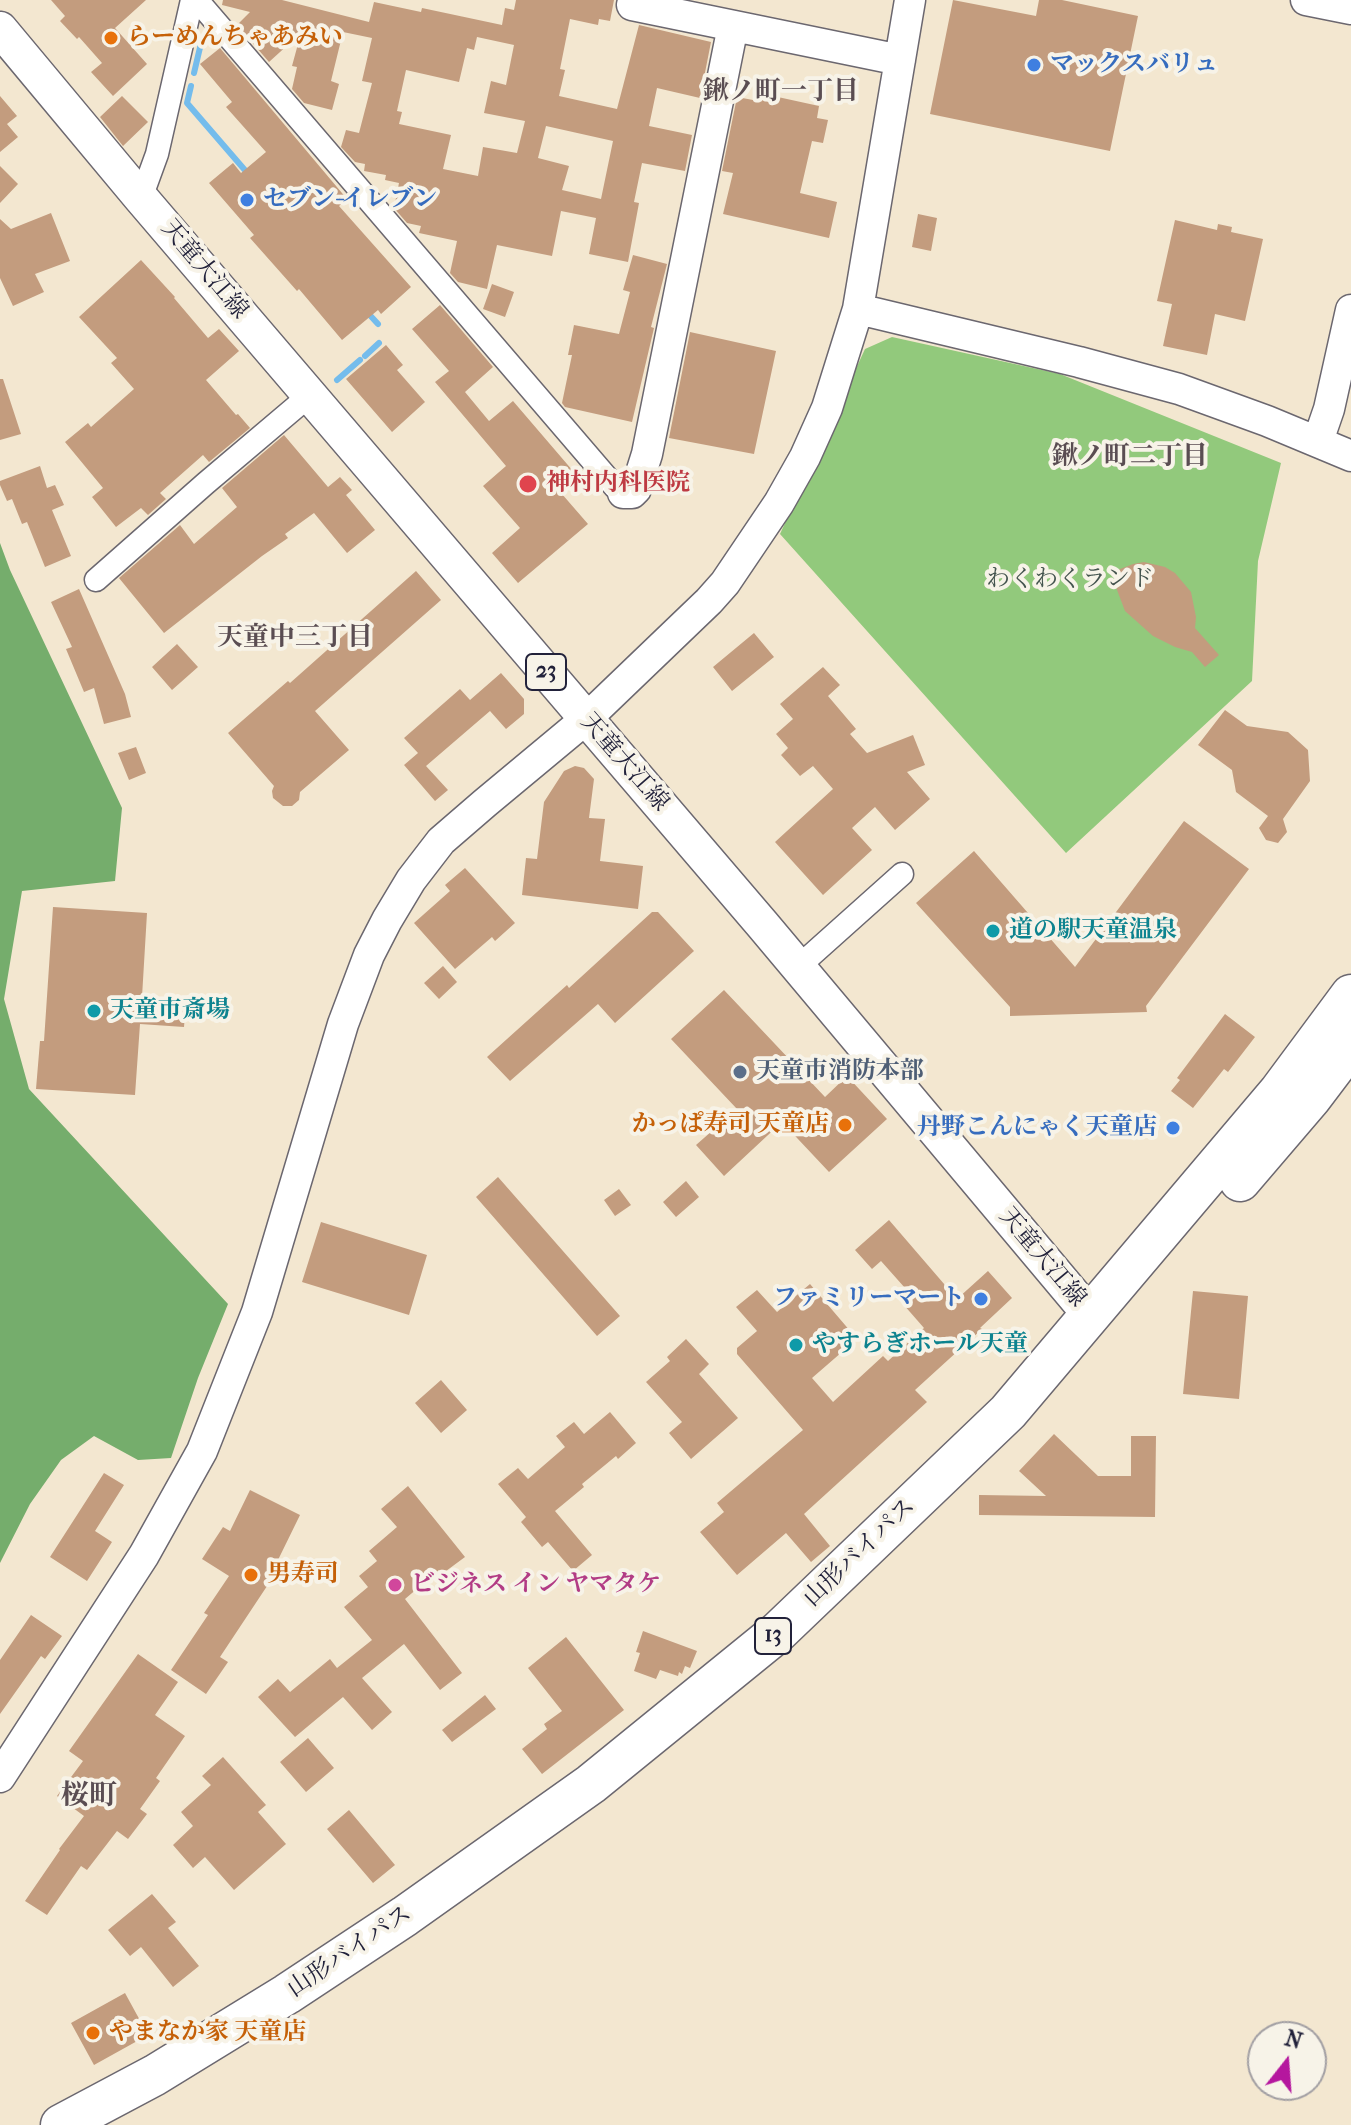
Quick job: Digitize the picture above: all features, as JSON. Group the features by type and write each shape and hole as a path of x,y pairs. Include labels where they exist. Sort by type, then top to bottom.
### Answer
{"highway":[{"name":"山形バイパス","path":"61,2125 155,2075 287,1994 405,1916 591,1784 778,1632 1008,1412 1279,1092 1351,995"},
{"name":"山形バイパス","path":"103,2125 294,2015 441,1917 666,1750 793,1645 1008,1450 1311,1098 1351,1045"}],"main road":[{"name":"天童大江線","path":"0,29 1091,1316"}],"street":[{"path":"141,198 157,154 194,0"},
{"path":"194,0 623,493 632,493 636,489 647,454 733,26"},
{"path":"0,1777 144,1555 202,1451 257,1312 343,1024 369,955 411,880 441,841 586,719 709,601 725,583 779,503 815,436 858,309 910,0"},
{"path":"1306,0 1351,9"},
{"path":"632,5 900,60"},
{"path":"858,309 1179,389 1225,404 1351,456"},
{"path":"1318,441 1350,323"},
{"path":"96,580 310,395"},
{"path":"798,967 902,874"}],"green space":[{"name":"わくわくランド","path":"892,337 1060,374 1281,463 1258,561 1252,681 1066,853 780,534 865,349"},
{"path":"0,543 122,808 115,881 22,891 4,999 29,1089 228,1304 198,1378 171,1458 138,1460 94,1436 61,1460 30,1504 0,1563"}],"building":[{"path":"51,0 146,0 115,28 147,64 113,96 91,72 102,63 60,21 65,16"},
{"path":"223,0 282,0 369,22 374,2 421,12 422,8 502,25 505,8 514,10 516,0 614,0 610,21 599,19 598,25 570,19 560,69 565,70 559,96 617,109 639,25 711,42 700,98 657,88 649,126 692,135 685,171 642,163 634,202 639,203 628,262 589,254 596,218 561,211 552,256 497,245 487,289 458,282 450,273 457,241 419,233 421,226 407,223 394,208 399,183 385,180 386,175 364,171 365,164 355,162 341,147 346,130 359,133 372,83 362,81 372,38 343,32 331,81 339,84 332,110 304,103 292,89 297,67 292,66 301,33 269,62 237,25 250,12 222,5","holes":["477,37 514,45 506,85 491,81 484,113 525,121 517,153 483,147 478,176 443,169 451,135 399,124 402,112 397,111 406,70 459,82 467,48 474,50","546,126 613,141 601,199 562,190 569,166 538,158"]},
{"name":"マックスバリュ","path":"953,0 1036,16 1039,0 1062,0 1138,16 1110,151 930,114"},
{"path":"220,48 347,199 339,206 411,287 381,314 378,310 342,340 250,238 254,235 209,183 233,163 241,173 266,152 226,107 232,102 200,64"},
{"path":"755,92 819,106 817,118 828,120 823,143 812,141 800,193 837,202 829,238 723,214 733,173 722,171 737,97 753,100"},
{"path":"0,96 17,116 7,124 18,137 0,152"},
{"path":"122,96 148,122 123,146 100,117"},
{"path":"0,166 18,184 0,203"},
{"path":"51,213 70,261 35,274 44,292 13,306 0,278 0,219 11,229"},
{"path":"918,214 937,218 931,251 912,247"},
{"path":"1175,220 1217,230 1218,224 1232,227 1231,232 1263,239 1245,321 1215,314 1207,355 1163,346 1172,304 1157,301"},
{"path":"633,255 667,264 632,422 565,407 562,403 572,355 568,355 574,325 619,334 630,292 623,290"},
{"path":"141,260 208,338 219,329 239,351 206,380 250,428 209,462 203,455 160,493 166,499 148,515 141,508 116,527 92,497 103,488 65,442 88,423 91,427 134,389 111,363 117,358 79,317"},
{"path":"492,284 514,292 505,317 483,309"},
{"path":"440,305 493,367 465,392 489,421 513,401 573,471 555,486 588,524 518,583 492,553 520,528 483,486 506,466 435,382 449,371 412,329"},
{"path":"690,332 776,351 754,454 669,438"},
{"path":"386,345 403,365 397,370 425,402 392,432 346,379"},
{"path":"0,379 3,379 21,434 0,440"},
{"path":"284,435 328,487 340,477 352,490 346,495 375,530 347,553 314,513 285,534 288,538 164,633 119,578 180,525 194,544 237,507 222,488"},
{"path":"40,466 47,488 55,485 64,505 52,510 71,556 45,567 27,522 22,524 12,499 7,501 0,485 0,481"},
{"path":"1144,562 1175,573 1191,592 1195,628 1219,655 1205,667 1192,652 1153,636 1125,611 1114,582 1115,571"},
{"path":"416,571 441,600 315,711 349,750 300,792 299,800 292,806 283,806 273,798 274,786 228,733 288,681 290,683"},
{"path":"79,589 125,694 131,717 104,724 94,688 84,692 66,649 72,647 51,602"},
{"path":"754,633 774,657 732,691 713,667"},
{"path":"177,644 198,667 172,690 152,667"},
{"path":"823,667 840,685 828,696 856,729 850,734 867,753 913,735 925,765 907,772 930,799 895,830 875,807 852,828 872,850 823,895 775,842 833,789 813,766 800,776 781,755 788,748 776,734 793,719 780,704"},
{"path":"501,673 524,699 524,714 506,729 490,711 426,766 448,790 435,801 404,765 418,753 404,738 460,689 470,700"},
{"path":"1225,710 1247,726 1288,732 1308,750 1310,781 1283,819 1287,832 1278,843 1266,840 1259,828 1268,816 1236,792 1232,770 1198,745"},
{"path":"136,747 146,773 129,780 118,753"},
{"path":"575,766 584,768 594,779 589,818 605,819 600,861 643,866 638,909 522,895 526,858 537,859 544,802 564,771"},
{"name":"道の駅天童温泉","path":"1184,821 1249,869 1146,1006 1147,1012 1010,1016 1010,1007 916,903 974,851 1075,967"},
{"path":"465,868 515,923 495,941 492,937 455,969 414,923 450,891 445,885"},
{"name":"天童市斎場","path":"53,907 147,913 142,997 186,1000 184,1027 140,1024 135,1095 36,1089 40,1041 44,1041"},
{"path":"652,912 658,912 694,951 615,1023 598,1004 510,1081 487,1057"},
{"path":"443,966 457,982 439,999 424,983"},
{"path":"724,990 825,1097 847,1076 887,1119 829,1172 782,1122 724,1176 696,1145 737,1109 671,1039"},
{"path":"1225,1014 1255,1037 1228,1072 1224,1069 1193,1108 1171,1091 1180,1080 1177,1078"},
{"path":"498,1177 620,1316 597,1336 476,1197"},
{"path":"686,1181 699,1197 676,1217 663,1202"},
{"path":"619,1189 631,1205 615,1216 604,1200"},
{"path":"889,1220 957,1299 988,1271 1012,1298 915,1390 927,1402 804,1514 830,1546 811,1562 786,1533 737,1575 700,1532 724,1512 717,1503 803,1430 737,1354 737,1348 757,1331 736,1307 757,1290 777,1312 810,1284 857,1339 812,1378 833,1402 883,1356 888,1361 924,1328 896,1296 905,1288 881,1261 872,1269 855,1250"},
{"path":"321,1222 427,1255 409,1315 302,1282"},
{"path":"1193,1291 1248,1296 1239,1399 1183,1394"},
{"path":"686,1339 709,1364 699,1374 738,1418 691,1459 669,1433 682,1422 646,1382 670,1361 667,1357"},
{"path":"441,1380 467,1410 441,1433 415,1403"},
{"path":"610,1412 636,1443 582,1484 584,1487 555,1511 592,1555 573,1571 548,1542 542,1547 521,1522 526,1517 498,1484 518,1468 528,1479 565,1447 556,1436 574,1422 584,1434"},
{"path":"1054,1434 1098,1476 1131,1476 1131,1436 1156,1436 1155,1517 979,1515 979,1495 1046,1496 1019,1471"},
{"path":"104,1473 124,1485 95,1531 112,1542 87,1581 50,1557"},
{"path":"408,1486 465,1557 442,1574 439,1570 405,1599 462,1673 440,1690 404,1644 362,1678 392,1712 372,1730 343,1697 295,1737 258,1697 278,1679 290,1692 330,1659 337,1668 372,1640 344,1607 368,1587 359,1576 377,1561 369,1551 397,1527 381,1509"},
{"path":"250,1490 300,1515 277,1562 281,1565 220,1657 228,1662 206,1694 171,1670 208,1615 204,1613 229,1576 202,1559 223,1527 230,1531"},
{"path":"31,1615 62,1636 45,1659 41,1656 0,1714 0,1660"},
{"path":"643,1631 697,1651 690,1668 685,1666 678,1676 660,1670 656,1679 634,1671"},
{"path":"566,1637 624,1710 542,1774 522,1749 547,1729 544,1724 562,1711 528,1668"},
{"path":"138,1654 178,1682 155,1715 185,1736 156,1778 160,1781 140,1809 147,1814 128,1839 117,1831 87,1870 81,1866 47,1915 25,1901 84,1816 57,1796 83,1761 69,1751"},
{"path":"485,1695 496,1709 452,1742 442,1730"},
{"path":"308,1738 334,1768 306,1792 280,1762"},
{"path":"223,1757 266,1805 258,1812 286,1844 234,1890 205,1857 193,1868 173,1845 193,1826 181,1812 211,1785 202,1776"},
{"path":"349,1810 395,1865 373,1883 327,1829"},
{"path":"152,1894 176,1922 168,1928 199,1966 173,1987 141,1947 130,1956 108,1930"},
{"path":"125,1993 148,2035 94,2065 71,2023"}],"waterway":[{"path":"194,73 202,39"},
{"path":"191,86 187,103 250,176"},
{"path":"367,312 378,324"},
{"path":"365,356 379,343"},
{"path":"337,380 360,360"}],"place":[{"name":"らーめんちゃあみい","path":"111,38"},
{"name":"マックスバリュ","path":"1034,65"},
{"name":"セブン-イレブン","path":"247,200"},
{"name":"神村内科医院","path":"528,484"},
{"name":"道の駅天童温泉","path":"993,931"},
{"name":"天童市斎場","path":"94,1011"},
{"name":"天童市消防本部","path":"740,1072"},
{"name":"かっぱ寿司 天童店","path":"845,1125"},
{"name":"丹野こんにゃく天童店","path":"1173,1128"},
{"name":"ファミリーマート","path":"981,1299"},
{"name":"やすらぎホール天童","path":"796,1345"},
{"name":"男寿司","path":"251,1575"},
{"name":"ビジネス イン ヤマタケ","path":"395,1585"},
{"name":"やまなか家 天童店","path":"93,2033"}],"district":[{"name":"鍬ノ町一丁目","path":"781,93"},
{"name":"鍬ノ町二丁目","path":"1130,458"},
{"name":"天童中三丁目","path":"295,639"},
{"name":"桜町","path":"89,1797"}]}
